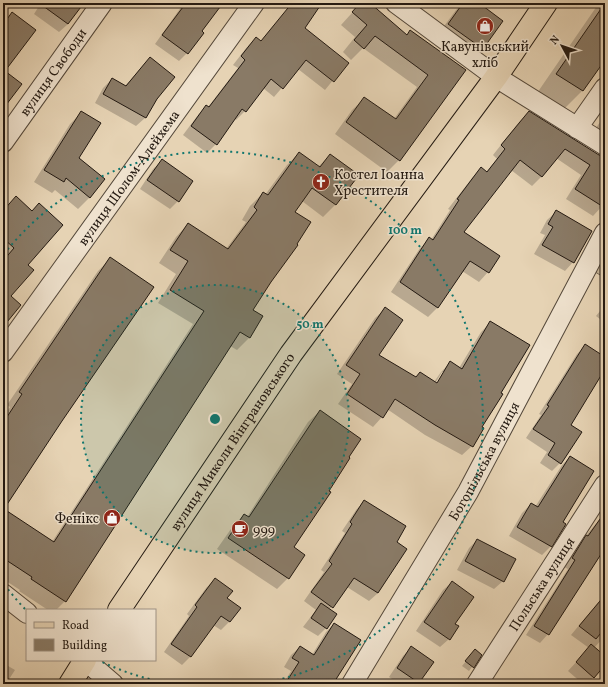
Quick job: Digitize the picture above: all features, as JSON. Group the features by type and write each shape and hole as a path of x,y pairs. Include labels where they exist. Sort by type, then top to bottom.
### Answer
{"main road":[{"name":"вулиця Миколи Вінграновського","path":"120,609 291,354 496,77 546,3"},
{"path":"70,684 84,661"}],"street":[{"name":"вулиця Свободи","path":"3,142 102,3"},
{"name":"вулиця Шолом-Алейхема","path":"3,352 254,3"},
{"path":"396,3 496,77 605,145"},
{"path":"577,128 605,88"},
{"name":"Богопільська вулиця","path":"352,684 468,492 605,233"},
{"name":"Польська вулиця","path":"477,684 605,485"},
{"path":"3,594 26,612"},
{"path":"86,661 113,684"}],"shaded area":[{"path":"605,246 605,278 592,270"}],"building":[{"path":"39,3 84,3 68,24"},
{"path":"186,3 223,3 202,31 204,33 188,54 162,35"},
{"path":"292,3 322,3 305,28 349,63 334,82 306,60 283,89 271,79 246,112 242,109 217,145 191,126 206,105 209,107 245,60 241,56 256,37 261,41"},
{"path":"360,3 370,3 407,35 410,30 466,70 400,161 346,122 364,97 396,119 428,75 375,36 364,49 354,40 367,25 352,12"},
{"path":"463,3 479,3 503,21 483,49 448,24"},
{"path":"605,3 605,60 583,91 556,74"},
{"path":"12,12 36,30 5,71 22,84 3,109 3,25"},
{"path":"150,57 175,77 157,99 146,118 103,94 112,78 126,86"},
{"path":"81,111 101,123 79,158 105,179 90,198 66,178 64,182 44,170"},
{"path":"529,111 599,155 605,156 605,208 575,189 590,165 565,149 542,177 520,160 464,232 500,256 489,273 470,261 438,308 400,282 429,237 433,240 459,200 457,199 481,167 487,172 505,149 501,145"},
{"path":"299,152 320,167 330,154 359,175 336,205 312,188 295,212 311,222 297,244 298,245 253,310 263,316 250,338 240,332 66,602 3,558 3,423 22,394 19,392 110,257 154,287 62,421 4,509 54,542 204,311 170,290 188,261 170,250 188,223 228,249 257,210 254,207 263,192 268,195"},
{"path":"162,159 193,181 179,202 147,180"},
{"path":"16,196 32,211 39,203 63,225 28,265 34,270 11,296 21,305 3,327 3,261 14,248 3,238 3,211"},
{"path":"556,210 592,231 574,263 542,245 553,227 548,224"},
{"path":"385,307 403,320 379,355 416,377 420,372 437,383 450,361 462,369 490,321 530,345 501,393 503,394 482,427 484,428 473,447 395,399 383,418 347,394 360,374 346,365"},
{"path":"585,344 605,357 605,369 571,425 582,432 561,464 548,455 555,443 533,429 549,406 547,405"},
{"path":"320,410 361,439 329,491 331,492 294,547 305,555 289,579 228,538 244,514 249,517"},
{"path":"570,456 594,471 563,522 566,524 552,547 517,527 531,503 538,507"},
{"path":"364,500 406,526 397,542 407,549 378,593 354,578 333,608 311,592 332,564 329,561 352,524 350,522"},
{"path":"605,512 605,548 549,635 534,626 575,560 572,558 586,535 588,536"},
{"path":"477,539 516,559 504,582 465,561"},
{"path":"215,578 233,591 227,598 241,608 230,622 221,616 191,657 171,644 197,607 195,605"},
{"path":"452,581 474,597 455,624 459,626 450,640 424,622"},
{"path":"605,595 605,628 596,639 579,626"},
{"path":"321,603 337,614 327,629 311,618"},
{"path":"334,623 361,640 333,684 285,684 299,662 292,658 300,646 314,655"},
{"path":"591,644 605,656 605,665 594,678 576,662"},
{"path":"411,646 434,662 419,683 397,668"},
{"path":"475,649 482,655 474,668 465,661"}],"place":[{"name":"Кавунівський хліб","path":"485,26"},
{"name":"Костел Іоанна Хрестителя","path":"321,182"},
{"name":"Фенікс","path":"112,518"},
{"name":"999","path":"240,529"}]}
